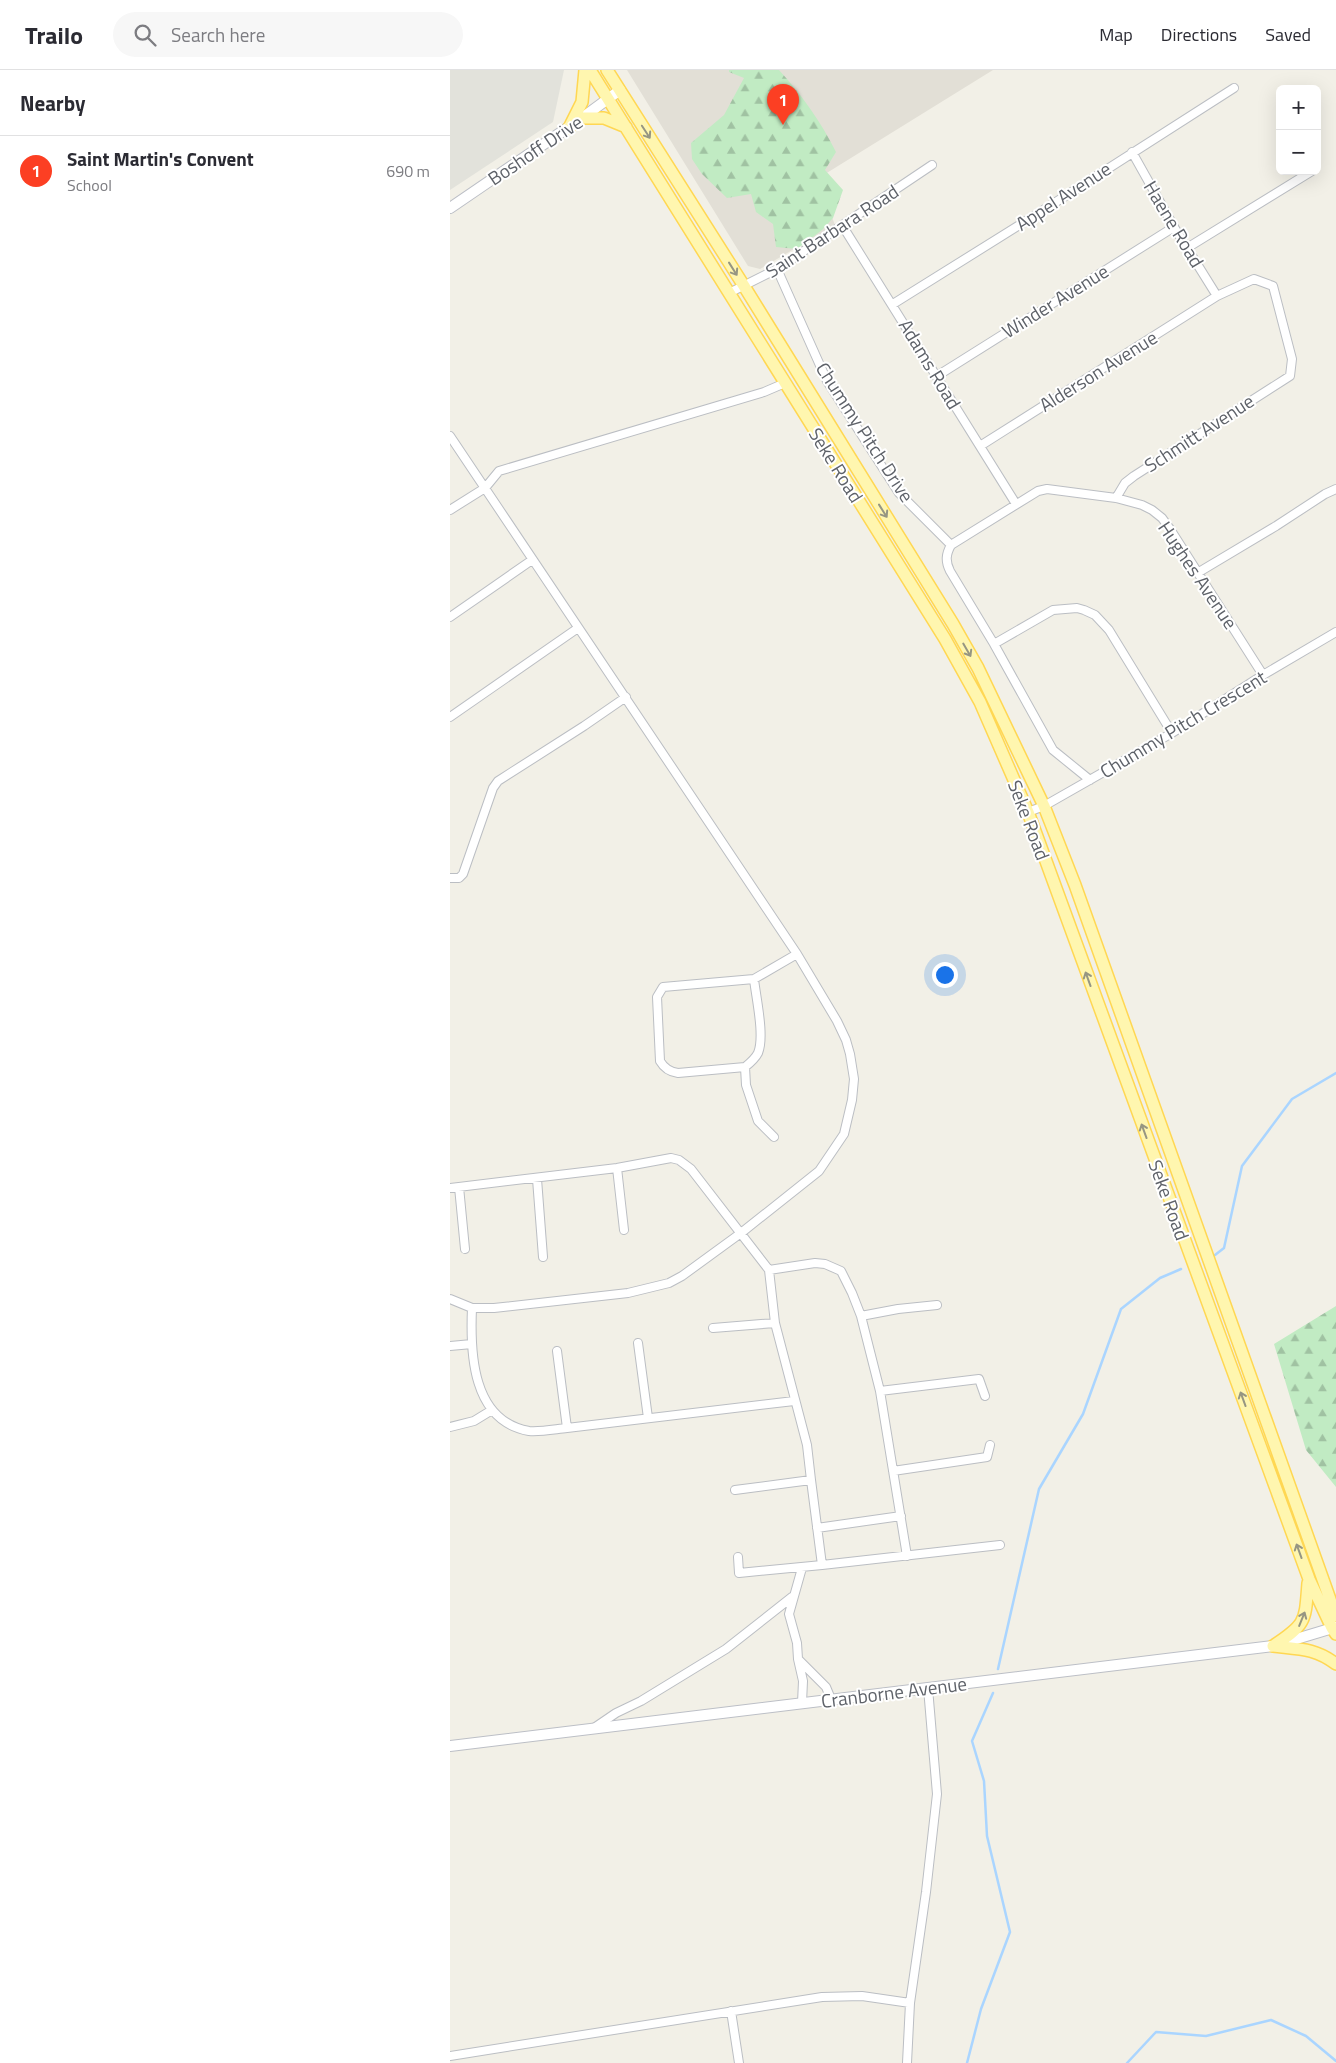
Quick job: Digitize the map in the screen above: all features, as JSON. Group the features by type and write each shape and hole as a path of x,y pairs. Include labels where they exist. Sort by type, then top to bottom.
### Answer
{"main road":[{"path":"568,128 582,102 585,70"},
{"name":"Seke Road","path":"590,70 946,639 980,702 1028,812 1309,1579 1335,1630"},
{"name":"Seke Road","path":"606,70 744,286 953,624 978,668 1044,806 1082,903 1336,1616"},
{"path":"582,118 604,118 626,127"},
{"path":"1273,1646 1294,1633 1302,1622 1306,1608 1309,1579"},
{"path":"1273,1646 1312,1650 1324,1655 1336,1664"}],"street":[{"name":"Appel Avenue","path":"893,304 1234,88"},
{"name":"Boshoff Drive","path":"450,208 568,128 620,90"},
{"name":"Haene Road","path":"1132,152 1217,296"},
{"name":"Saint Barbara Road","path":"729,293 777,268 932,166"},
{"path":"1188,248 1306,175"},
{"name":"Adams Road","path":"842,225 1016,504"},
{"name":"Winder Avenue","path":"937,376 1174,226"},
{"name":"Chummy Pitch Drive","path":"777,268 827,380 899,493 951,544"},
{"name":"Alderson Avenue","path":"980,446 1217,296 1254,279 1273,286 1292,359 1290,376"},
{"name":"Schmitt Avenue","path":"1116,498 1125,484 1134,476 1290,376"},
{"path":"450,510 485,488 499,471 764,392 785,383"},
{"path":"450,436 797,954 837,1021 846,1040 854,1079 852,1100 844,1134 818,1171 741,1233 682,1276 656,1287 628,1293 504,1307 472,1308 450,1298"},
{"name":"Hughes Avenue","path":"951,544 1038,491 1047,489 1116,498 1152,510 1162,518 1263,675"},
{"path":"1198,572 1336,489"},
{"path":"951,544 946,556 946,562 950,571 994,644 1053,750 1090,780"},
{"path":"450,617 532,560"},
{"path":"994,644 1053,610 1070,608 1084,610 1094,615 1109,630 1172,733"},
{"path":"450,717 578,628"},
{"name":"Chummy Pitch Crescent","path":"1028,812 1044,806 1172,733 1263,675 1336,632"},
{"path":"450,878 459,878 463,874 492,788 498,781 626,697"},
{"path":"754,979 761,1041 758,1053 752,1062 745,1067 678,1073 664,1067 660,1061 656,997 663,987 754,979 797,954"},
{"path":"745,1067 746,1085 758,1121 774,1137"},
{"path":"450,1188 537,1179 617,1168 671,1158 679,1160 691,1169 770,1270 775,1323 794,1401 808,1445 822,1565"},
{"path":"617,1168 624,1230"},
{"path":"537,1179 543,1257"},
{"path":"459,1187 465,1249"},
{"path":"770,1270 815,1263 825,1264 841,1271 852,1293 861,1316 880,1391 907,1556"},
{"path":"861,1316 898,1309 937,1305"},
{"path":"472,1308 472,1344 480,1390 492,1410 509,1424 531,1431 794,1401"},
{"path":"713,1328 775,1323"},
{"path":"450,1346 472,1344"},
{"path":"638,1344 648,1418"},
{"path":"558,1352 568,1428"},
{"path":"880,1391 979,1379 985,1396"},
{"path":"450,1427 474,1421 492,1410"},
{"path":"893,1472 987,1457 990,1445"},
{"path":"735,1490 811,1480"},
{"path":"817,1528 901,1516"},
{"path":"738,1557 739,1573 802,1568 1000,1545"},
{"path":"802,1568 792,1597 789,1614 798,1643 798,1659 803,1681 802,1702"},
{"path":"594,1728 726,1648 792,1597"},
{"name":"Cranborne Avenue","path":"450,1746 1273,1646 1335,1630"},
{"path":"798,1659 826,1687 831,1699"},
{"path":"907,2063 910,2003 937,1794 928,1688"},
{"path":"450,2056 843,1995 910,2003"},
{"path":"731,2011 739,2063"}],"shaded area":[{"path":"450,70 564,70 553,122 450,190"},
{"path":"627,70 993,70 817,179 835,225 760,269 748,266"}],"green space":[{"path":"729,70 779,70 811,109 836,152 825,170 843,190 833,218 822,230 797,249 776,247 773,224 756,212 751,194 727,198 702,174 692,159 691,143 724,115 744,78 729,72"},
{"path":"1336,1306 1336,1487 1306,1450 1274,1344"}],"waterway":[{"path":"1215,1255 1224,1248 1242,1166 1292,1099 1336,1073"},
{"path":"998,1669 1039,1489 1083,1414 1121,1309 1160,1278 1181,1269"},
{"path":"967,2063 981,2009 1010,1932 987,1836 984,1781 972,1741 993,1693"},
{"path":"1127,2063 1156,2032 1206,2036 1271,2020 1306,2036 1336,2061"}],"place":[{"name":"Saint Martin's Convent","path":"783,125"}]}
